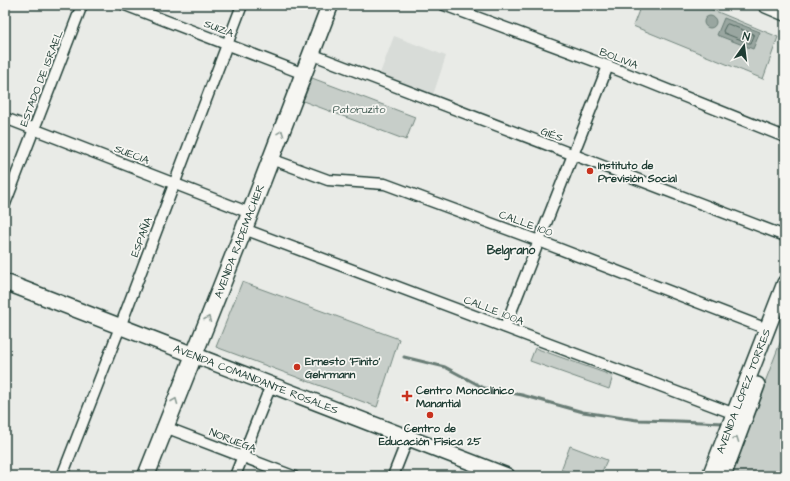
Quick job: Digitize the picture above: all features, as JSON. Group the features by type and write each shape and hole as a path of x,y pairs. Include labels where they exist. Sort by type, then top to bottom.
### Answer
{"main road":[{"name":"AVENIDA RADEMACHER","path":"146,476 244,229 330,5"},
{"path":"766,5 785,13"},
{"name":"AVENIDA COMANDANTE ROSALES","path":"5,282 507,476"},
{"name":"AVENIDA LÓPEZ TORRES","path":"710,476 785,283"},
{"name":"AVENIDA LÓPEZ TORRES","path":"722,476 785,310"}],"street":[{"name":"ESTADO DE ISRAEL","path":"5,204 82,5"},
{"name":"SUIZA","path":"125,5 304,74"},
{"name":"ESPAÑA","path":"62,476 242,5"},
{"name":"BOLIVIA","path":"444,5 608,66 785,137"},
{"name":"GIÉS","path":"311,54 785,236"},
{"path":"505,328 608,66"},
{"name":"SUECIA","path":"5,118 250,213"},
{"name":"CALLE 100","path":"271,159 328,180 386,184 767,329"},
{"name":"CALLE 100A","path":"244,229 734,414"},
{"path":"235,476 271,385"},
{"name":"NORUEGA","path":"165,427 293,476"},
{"path":"393,476 408,438"}],"shaded area":[{"path":"394,36 446,56 432,98 379,76"}],"green space":[{"path":"641,5 701,5 778,37 763,79 633,26"},
{"name":"Patoruzito","path":"312,78 415,117 406,140 303,101"},
{"path":"242,282 399,339 377,407 216,347"},
{"path":"785,330 785,476 729,476"},
{"path":"535,348 613,376 609,389 530,361"},
{"path":"570,446 607,460 600,476 576,476 561,470"}],"water":[{"path":"708,16 712,16 716,22 712,28 708,28 704,24 704,20"},
{"path":"724,18 760,32 753,49 717,35"}],"waterway":[{"path":"404,357 445,367 484,388 522,395 583,412 637,420 723,423"}],"place":[{"name":"Instituto de Previsión Social","path":"590,171"},
{"name":"Ernesto 'Finito' Gehrmann","path":"297,367"},
{"name":"Centro Monoclínico Manantial","path":"407,396"},
{"name":"Centro de Educación Física 25","path":"430,415"}],"district":[{"name":"Belgrano","path":"511,250"}]}
